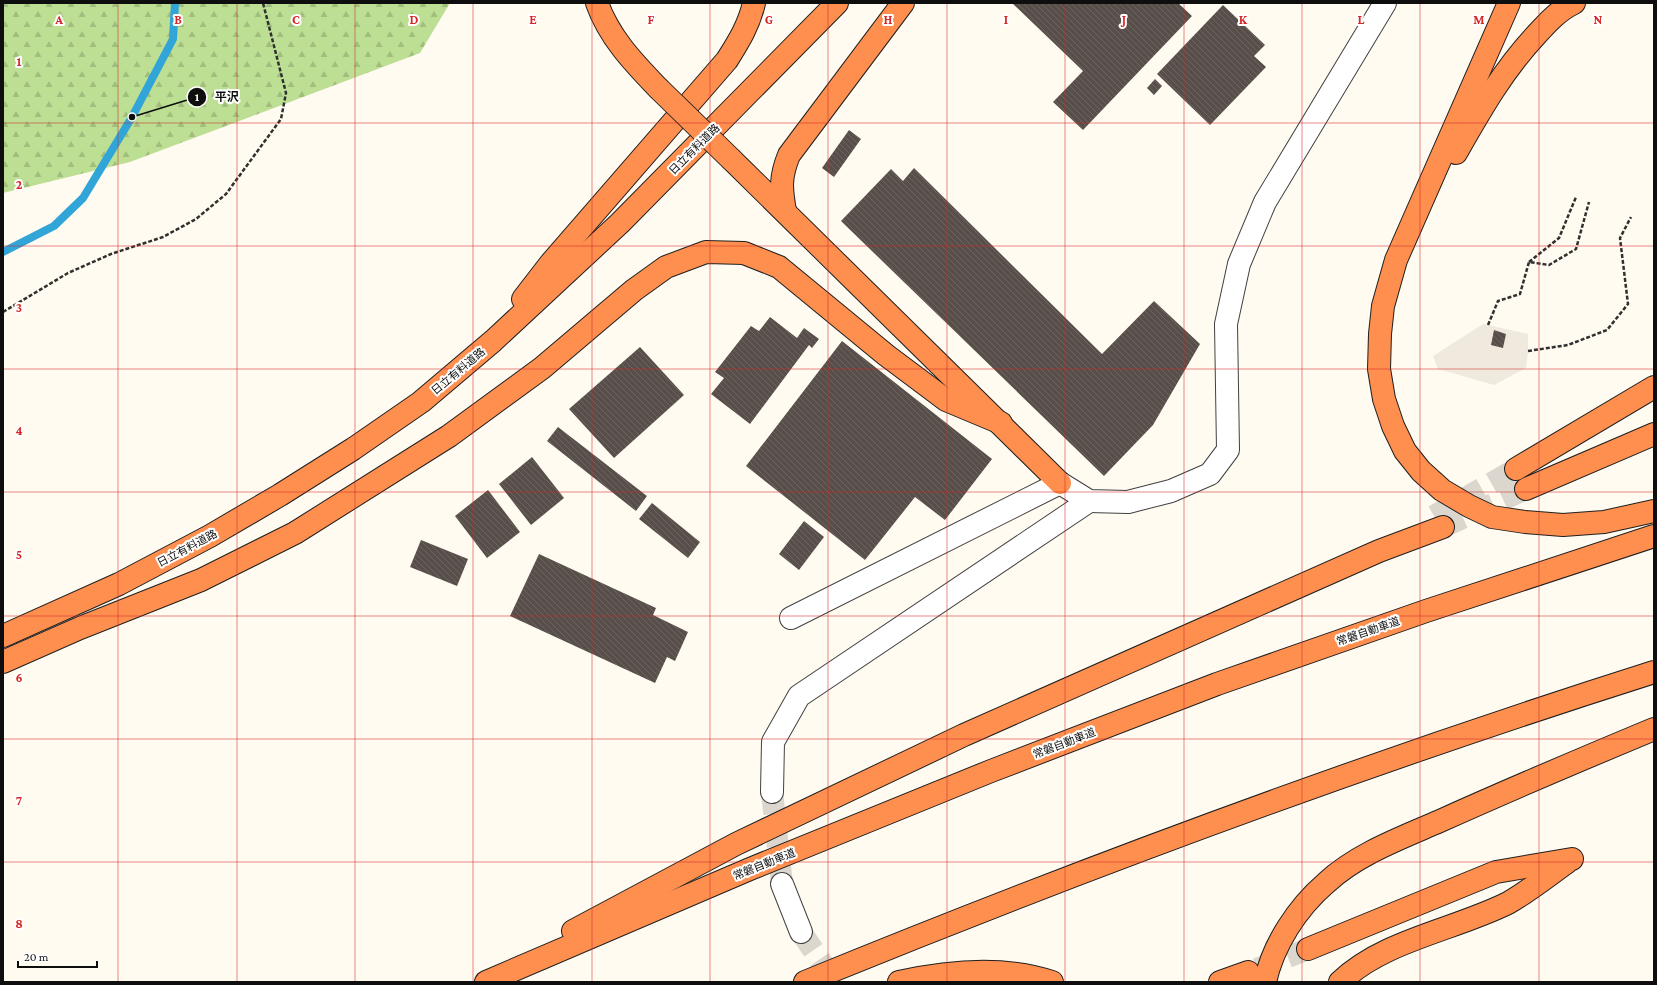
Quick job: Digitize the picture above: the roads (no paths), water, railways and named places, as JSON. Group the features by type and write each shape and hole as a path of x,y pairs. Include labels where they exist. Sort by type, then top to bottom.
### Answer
{"highway":[{"path":"597,3 602,17 613,37 629,58 1060,483"},
{"path":"493,341 550,264 727,60 741,38 751,17 754,3"},
{"name":"日立有料道路","path":"3,636 119,584 210,536 280,495 353,449 421,402 493,341 620,223 837,3"},
{"path":"785,211 782,190 782,170 788,155 903,3"},
{"path":"1509,3 1396,260 1383,306 1380,334 1379,369 1384,399 1393,426 1406,451 1421,471 1442,490 1469,506 1492,517 1525,522 1563,525 1604,522 1654,511"},
{"path":"1430,183 1450,163 1493,88 1525,47 1548,22 1564,8 1574,3"},
{"path":"3,662 80,628 201,580 295,532 449,436 542,368 634,290 666,267 706,252 744,253 779,267 886,355 946,400 1000,423"},
{"path":"1516,469 1654,387"},
{"path":"1526,489 1654,434"},
{"path":"476,982 736,844 964,735 1379,551 1438,521"},
{"name":"常磐自動車道","path":"486,982 758,866 991,771 1217,684 1426,611 1654,536"},
{"path":"805,982 908,940 1140,850 1432,746 1654,672"},
{"path":"1220,982 1257,977 1267,972 1277,946 1292,922 1326,883 1348,866 1407,836 1479,803 1654,729"},
{"path":"1308,949 1496,872 1572,859 1509,902 1392,949 1351,972 1340,982"},
{"path":"899,982 921,977 972,972 1006,973 1045,979 1052,982"}],"street":[{"path":"791,618 1060,483 1090,501 1128,502 1171,491 1210,474 1228,450 1226,324 1238,264 1265,202 1385,3"},
{"path":"772,792 774,742 799,696 1090,501"},
{"path":"782,884 801,932"}],"waterway":[{"path":"3,252 54,226 83,198 132,117 173,39 175,3"}],"tunnel":[{"path":"1434,516 1516,469"},
{"path":"1443,527 1526,489"},
{"path":"772,792 782,884"},
{"path":"801,932 835,982"},
{"path":"1257,969 1308,949"}],"place":[{"name":"平沢","path":"132,117"}]}
